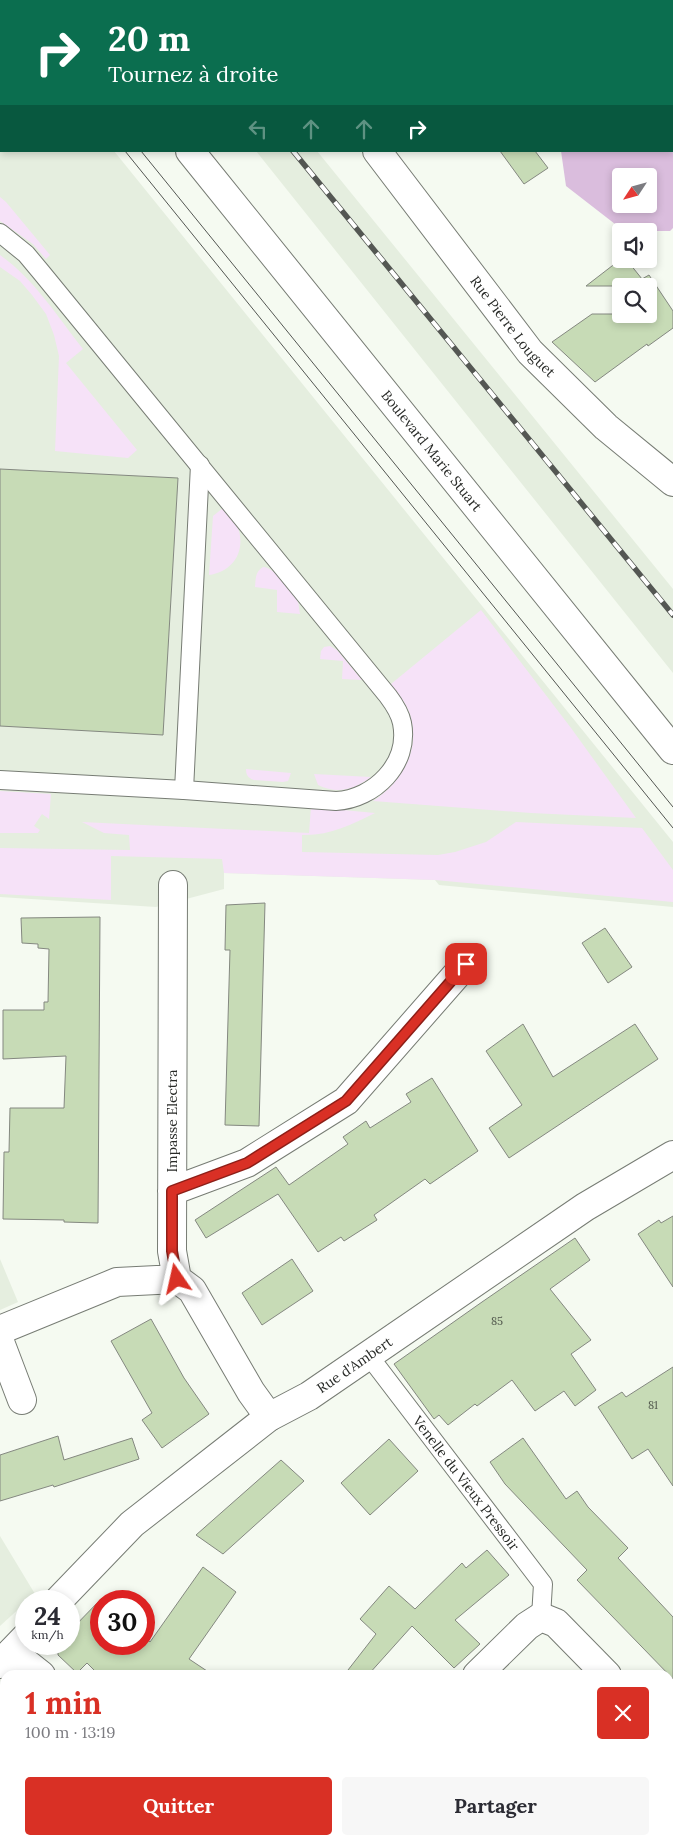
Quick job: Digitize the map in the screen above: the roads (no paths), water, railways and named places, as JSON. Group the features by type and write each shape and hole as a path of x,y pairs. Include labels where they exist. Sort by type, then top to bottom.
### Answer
{"street":[{"name":"Boulevard Marie Stuart","path":"191,152 673,750"},
{"name":"Rue Pierre Louguet","path":"378,152 530,352 606,427 673,482"},
{"name":"Impasse Electra","path":"173,885 172,1251 177,1279"},
{"path":"172,1191 247,1163 346,1101 466,964"},
{"name":"Rue d'Ambert","path":"69,1590 132,1524 269,1417 309,1396 585,1207 673,1156"},
{"path":"0,1330 117,1282 177,1279 192,1290 251,1392 269,1417"},
{"path":"0,1342 22,1400"},
{"path":"481,1670 527,1626 540,1617 556,1623 602,1670"},
{"path":"13,1651 35,1670"}],"lane":[{"path":"0,233 26,254 388,696 397,708 402,724 403,739 402,751 390,773 380,784 348,800 336,801 0,780"},
{"path":"184,790 200,465"},
{"name":"Venelle du Vieux Pressoir","path":"369,1356 543,1584 540,1617"}],"tram line":[{"path":"126,152 673,828"},
{"path":"142,152 673,807"}],"railway":[{"path":"294,152 673,615"}]}
